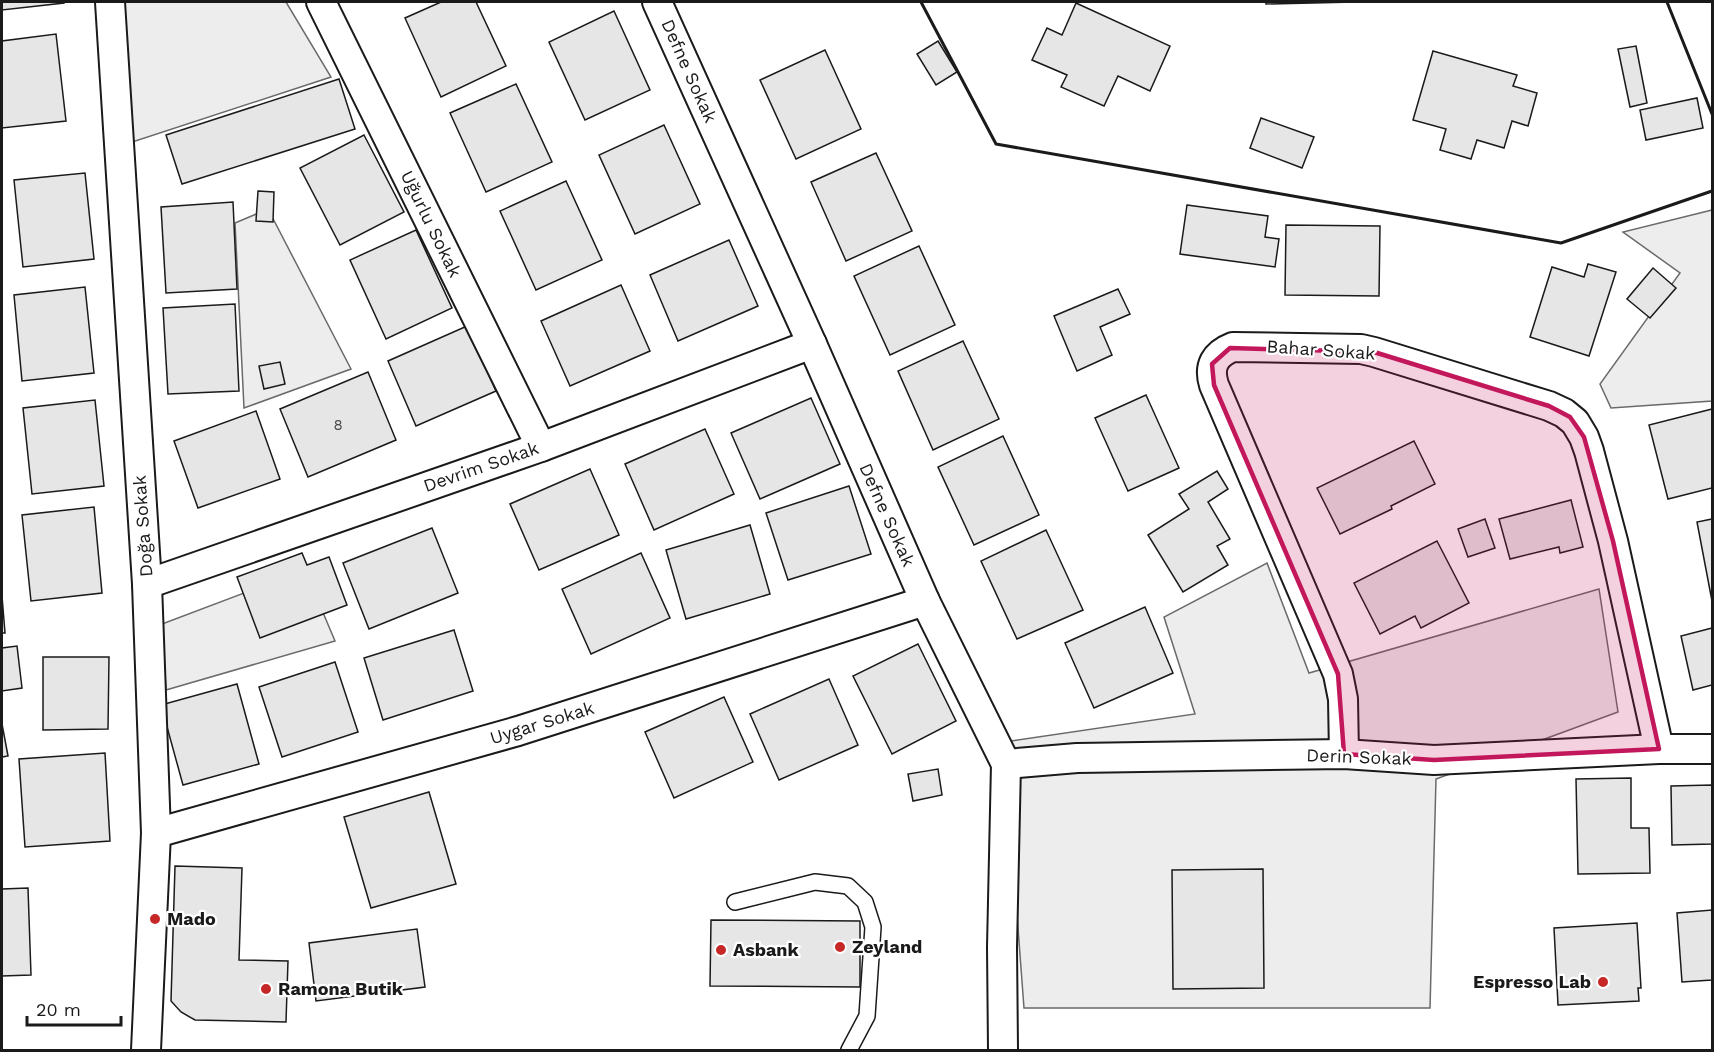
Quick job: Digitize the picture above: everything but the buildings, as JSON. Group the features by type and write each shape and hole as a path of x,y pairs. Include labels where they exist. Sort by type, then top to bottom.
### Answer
{"street":[{"name":"Doğa Sokak","path":"111,2 147,584 156,832 146,1050"},
{"name":"Uğurlu Sokak","path":"321,2 541,447"},
{"name":"Defne Sokak","path":"657,2 812,344 925,601 1006,764 1002,946 1003,1050"},
{"name":"Devrim Sokak","path":"147,584 541,447 812,344"},
{"name":"Bahar Sokak","path":"1344,754 1343,699 1338,674 1212,380 1211,369 1214,360 1221,353 1233,347 1350,349 1374,352 1549,406 1570,417 1584,437 1602,495 1659,749"},
{"name":"Uygar Sokak","path":"156,832 518,731 925,601"},
{"name":"Derin Sokak","path":"1006,764 1077,758 1344,754 1434,760 1659,749 1713,750"}],"lane":[{"path":"735,902 815,882 848,886 865,902 873,927 867,1016 849,1050"}],"highlighted area":[{"path":"1230,348 1374,352 1549,406 1570,417 1584,437 1613,541 1659,749 1434,760 1344,754 1338,674 1214,385 1212,364"}],"shaded area":[{"path":"108,2 286,2 331,77 117,147"},
{"path":"268,209 351,369 244,408 235,223"},
{"path":"1712,210 1712,401 1611,408 1600,384 1680,273 1623,232"},
{"path":"1267,563 1309,673 1599,589 1618,712 1436,779 1430,1008 1024,1008 1004,742 1195,714 1164,617"},
{"path":"305,570 335,641 166,690 162,624"}],"wall":[{"path":"921,2 996,144 1561,243 1712,191"},
{"path":"1667,2 1712,114"}],"place":[{"name":"Mado","path":"155,919"},
{"name":"Zeyland","path":"840,947"},
{"name":"Asbank","path":"721,950"},
{"name":"Espresso Lab","path":"1603,982"},
{"name":"Ramona Butik","path":"266,989"}]}
